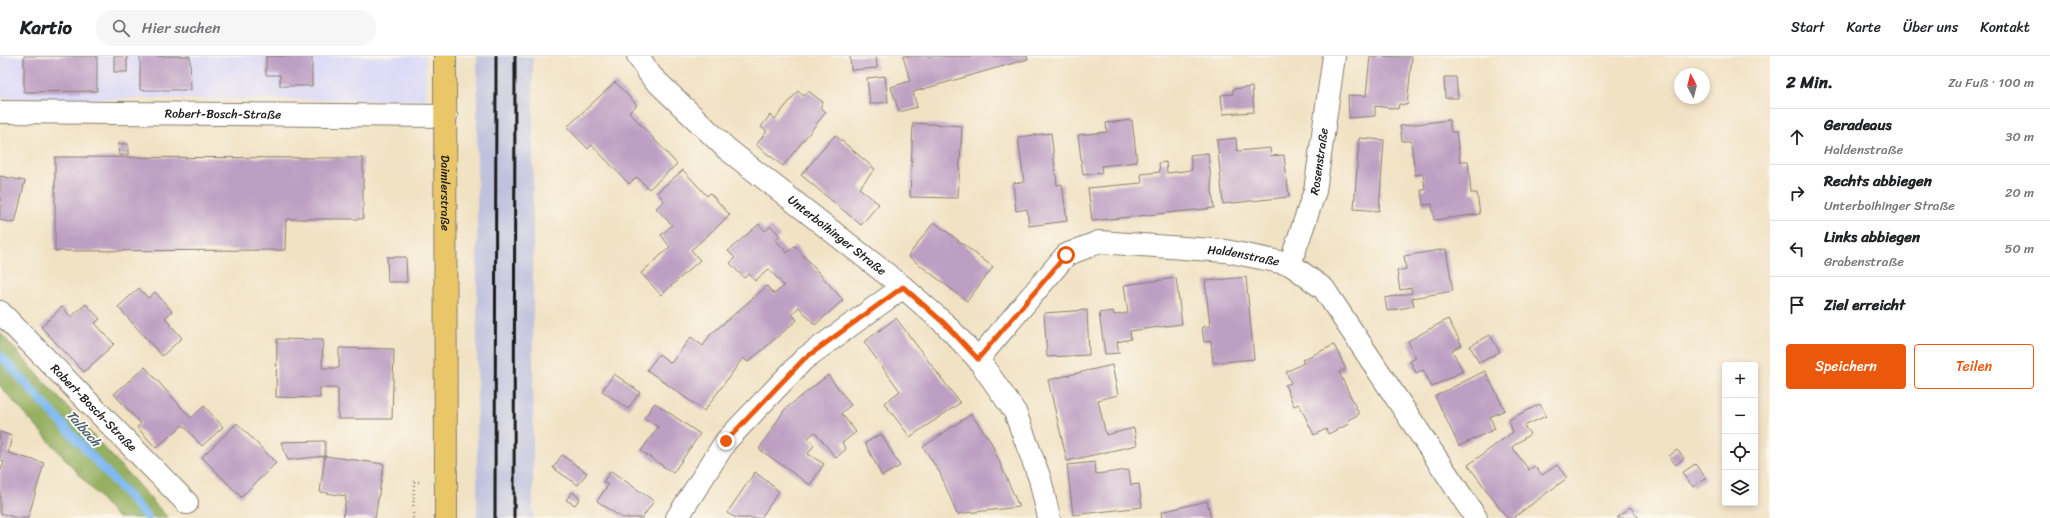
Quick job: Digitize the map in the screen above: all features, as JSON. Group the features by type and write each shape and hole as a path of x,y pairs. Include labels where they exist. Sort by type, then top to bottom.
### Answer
{"main road":[{"name":"Daimlerstraße","path":"445,56 446,518"}],"street":[{"name":"Unterboihinger Straße","path":"638,56 651,76 727,149 903,287 945,324 978,359 1015,412 1040,479 1049,518"},
{"name":"Rosenstraße","path":"1290,264 1315,191 1334,56"},
{"name":"Robert-Bosch-Straße","path":"0,112 446,116"},
{"name":"Haldenstraße","path":"978,359 1066,255 1099,242 1226,251 1290,264 1324,289 1476,518"},
{"path":"677,518 726,441 804,359 903,287"},
{"name":"Robert-Bosch-Straße","path":"0,312 187,503"}],"path":[{"path":"413,518 414,482"}],"shaded area":[{"path":"0,56 426,56 426,100 0,98"},
{"path":"477,56 533,56 533,518 477,518"}],"green space":[{"path":"0,333 168,518 118,518 0,386"}],"building":[{"path":"24,56 97,56 97,91 24,92"},
{"path":"114,56 127,56 127,72 114,72"},
{"path":"140,56 190,56 191,90 140,90"},
{"path":"266,56 312,56 312,86 280,86 280,75 266,75"},
{"path":"850,56 876,56 877,68 851,70"},
{"path":"903,56 1027,56 1028,59 913,92 917,107 899,112 891,87 910,81"},
{"path":"1370,56 1412,57 1407,105 1399,104 1398,109 1375,106 1375,116 1349,118 1348,95 1366,96"},
{"path":"885,76 888,102 870,104 867,78"},
{"path":"1444,77 1456,77 1458,98 1445,98"},
{"path":"615,82 637,105 629,112 677,164 649,189 637,177 629,184 592,145 588,149 567,127"},
{"path":"1252,87 1254,112 1223,114 1221,95 1233,94 1233,89"},
{"path":"798,91 804,96 808,91 823,102 820,107 826,112 783,166 756,145 767,131 761,127 770,115 775,119"},
{"path":"1132,120 1137,162 1101,166 1102,173 1083,175 1078,135 1107,132 1106,123"},
{"path":"1449,120 1451,132 1456,132 1460,161 1468,161 1471,193 1477,193 1480,214 1434,220 1432,204 1423,205 1421,190 1425,190 1423,174 1415,175 1411,141 1402,141 1400,126"},
{"path":"913,123 962,126 958,198 910,197"},
{"path":"1051,133 1057,185 1062,184 1067,221 1029,226 1027,209 1016,211 1013,183 1024,182 1018,137"},
{"path":"835,135 875,169 859,188 879,204 861,225 801,175"},
{"path":"1236,138 1237,151 1270,148 1271,156 1284,155 1289,197 1223,204 1217,140"},
{"path":"1359,138 1384,140 1379,211 1354,209"},
{"path":"118,144 128,144 128,155 119,155"},
{"path":"1208,153 1214,208 1092,221 1088,188 1142,183 1141,174 1160,172 1159,163 1166,162 1167,173 1192,170 1190,155"},
{"path":"55,157 363,158 363,219 286,219 285,250 55,251"},
{"path":"683,170 707,196 710,193 730,215 691,250 700,260 661,295 641,273 670,247 661,235 672,225 656,208 664,201 657,192"},
{"path":"0,176 25,181 15,223 0,220"},
{"path":"934,222 993,267 967,301 908,256"},
{"path":"759,224 765,231 771,226 780,236 776,240 787,253 795,246 843,300 815,325 799,307 792,314 797,320 748,362 743,358 704,411 647,370 659,354 671,363 691,337 703,346 710,335 767,286 774,294 784,286 769,269 755,281 749,274 744,278 730,263 735,258 728,251"},
{"path":"1446,249 1453,291 1412,298 1414,306 1387,311 1385,298 1412,293 1411,288 1400,290 1397,271 1406,269 1404,256"},
{"path":"387,257 406,257 407,282 388,282"},
{"path":"1246,277 1254,359 1213,363 1211,341 1204,342 1202,327 1210,326 1205,281"},
{"path":"1176,278 1182,324 1130,331 1131,339 1117,342 1119,353 1105,354 1099,313 1113,311 1114,315 1128,313 1124,285"},
{"path":"139,288 148,298 155,292 172,311 165,318 182,338 162,356 118,307"},
{"path":"86,304 100,319 95,323 114,344 84,372 41,327 62,307 71,317"},
{"path":"1087,310 1089,355 1047,357 1044,313"},
{"path":"896,318 960,403 910,437 884,403 900,391 864,342"},
{"path":"1448,319 1462,345 1452,350 1463,371 1432,387 1423,370 1416,373 1410,361 1416,358 1408,341"},
{"path":"1490,335 1500,352 1479,363 1470,346"},
{"path":"277,339 323,340 322,368 339,368 339,348 394,349 392,419 338,419 338,388 320,388 320,398 276,397"},
{"path":"1334,345 1346,369 1339,372 1359,414 1348,420 1349,424 1328,434 1326,429 1314,435 1299,404 1294,406 1285,385 1291,383 1286,372 1304,363 1302,360"},
{"path":"1112,365 1118,395 1098,400 1106,435 1134,428 1137,445 1067,461 1048,380"},
{"path":"145,367 191,418 204,406 223,427 202,446 183,425 156,448 137,427 141,424 114,394"},
{"path":"1485,371 1505,410 1490,417 1495,429 1459,446 1435,396"},
{"path":"614,374 640,392 628,409 602,391"},
{"path":"828,375 851,405 841,413 856,432 842,443 846,449 836,458 815,432 808,438 814,445 808,454 824,464 810,485 759,449 785,409"},
{"path":"655,403 700,434 673,473 641,451 658,427 644,418"},
{"path":"1540,404 1546,416 1524,426 1530,434 1512,447 1529,470 1534,466 1542,475 1557,465 1567,478 1513,518 1507,518 1468,465 1513,432 1508,420"},
{"path":"971,414 991,442 1019,507 957,514 940,473 923,447"},
{"path":"237,423 276,463 241,497 202,457"},
{"path":"0,432 12,436 8,453 44,463 28,518 17,518 0,513 0,472 4,462 0,460"},
{"path":"881,434 900,466 882,476 865,443"},
{"path":"325,441 325,456 288,460 281,442"},
{"path":"1677,450 1684,458 1676,465 1669,456"},
{"path":"562,455 587,473 578,485 553,468"},
{"path":"325,456 384,464 375,518 343,518 346,496 320,492"},
{"path":"1095,462 1096,474 1129,470 1131,485 1139,484 1142,507 1073,515 1067,465"},
{"path":"1695,464 1706,478 1693,487 1682,473"},
{"path":"611,471 654,501 642,518 622,518 597,501 608,485 603,482"},
{"path":"755,472 779,491 761,518 736,518 727,513"},
{"path":"572,492 580,498 575,505 566,500"},
{"path":"1207,501 1211,518 1162,518 1161,512"},
{"path":"1630,507 1639,518 1617,518"}],"waterway":[{"name":"Talbach","path":"0,355 148,518"}],"railway":[{"path":"495,518 496,56"},
{"path":"514,518 515,56"}],"route":[{"path":"726,441 804,359 903,287 945,324 978,359 1066,255"}]}
